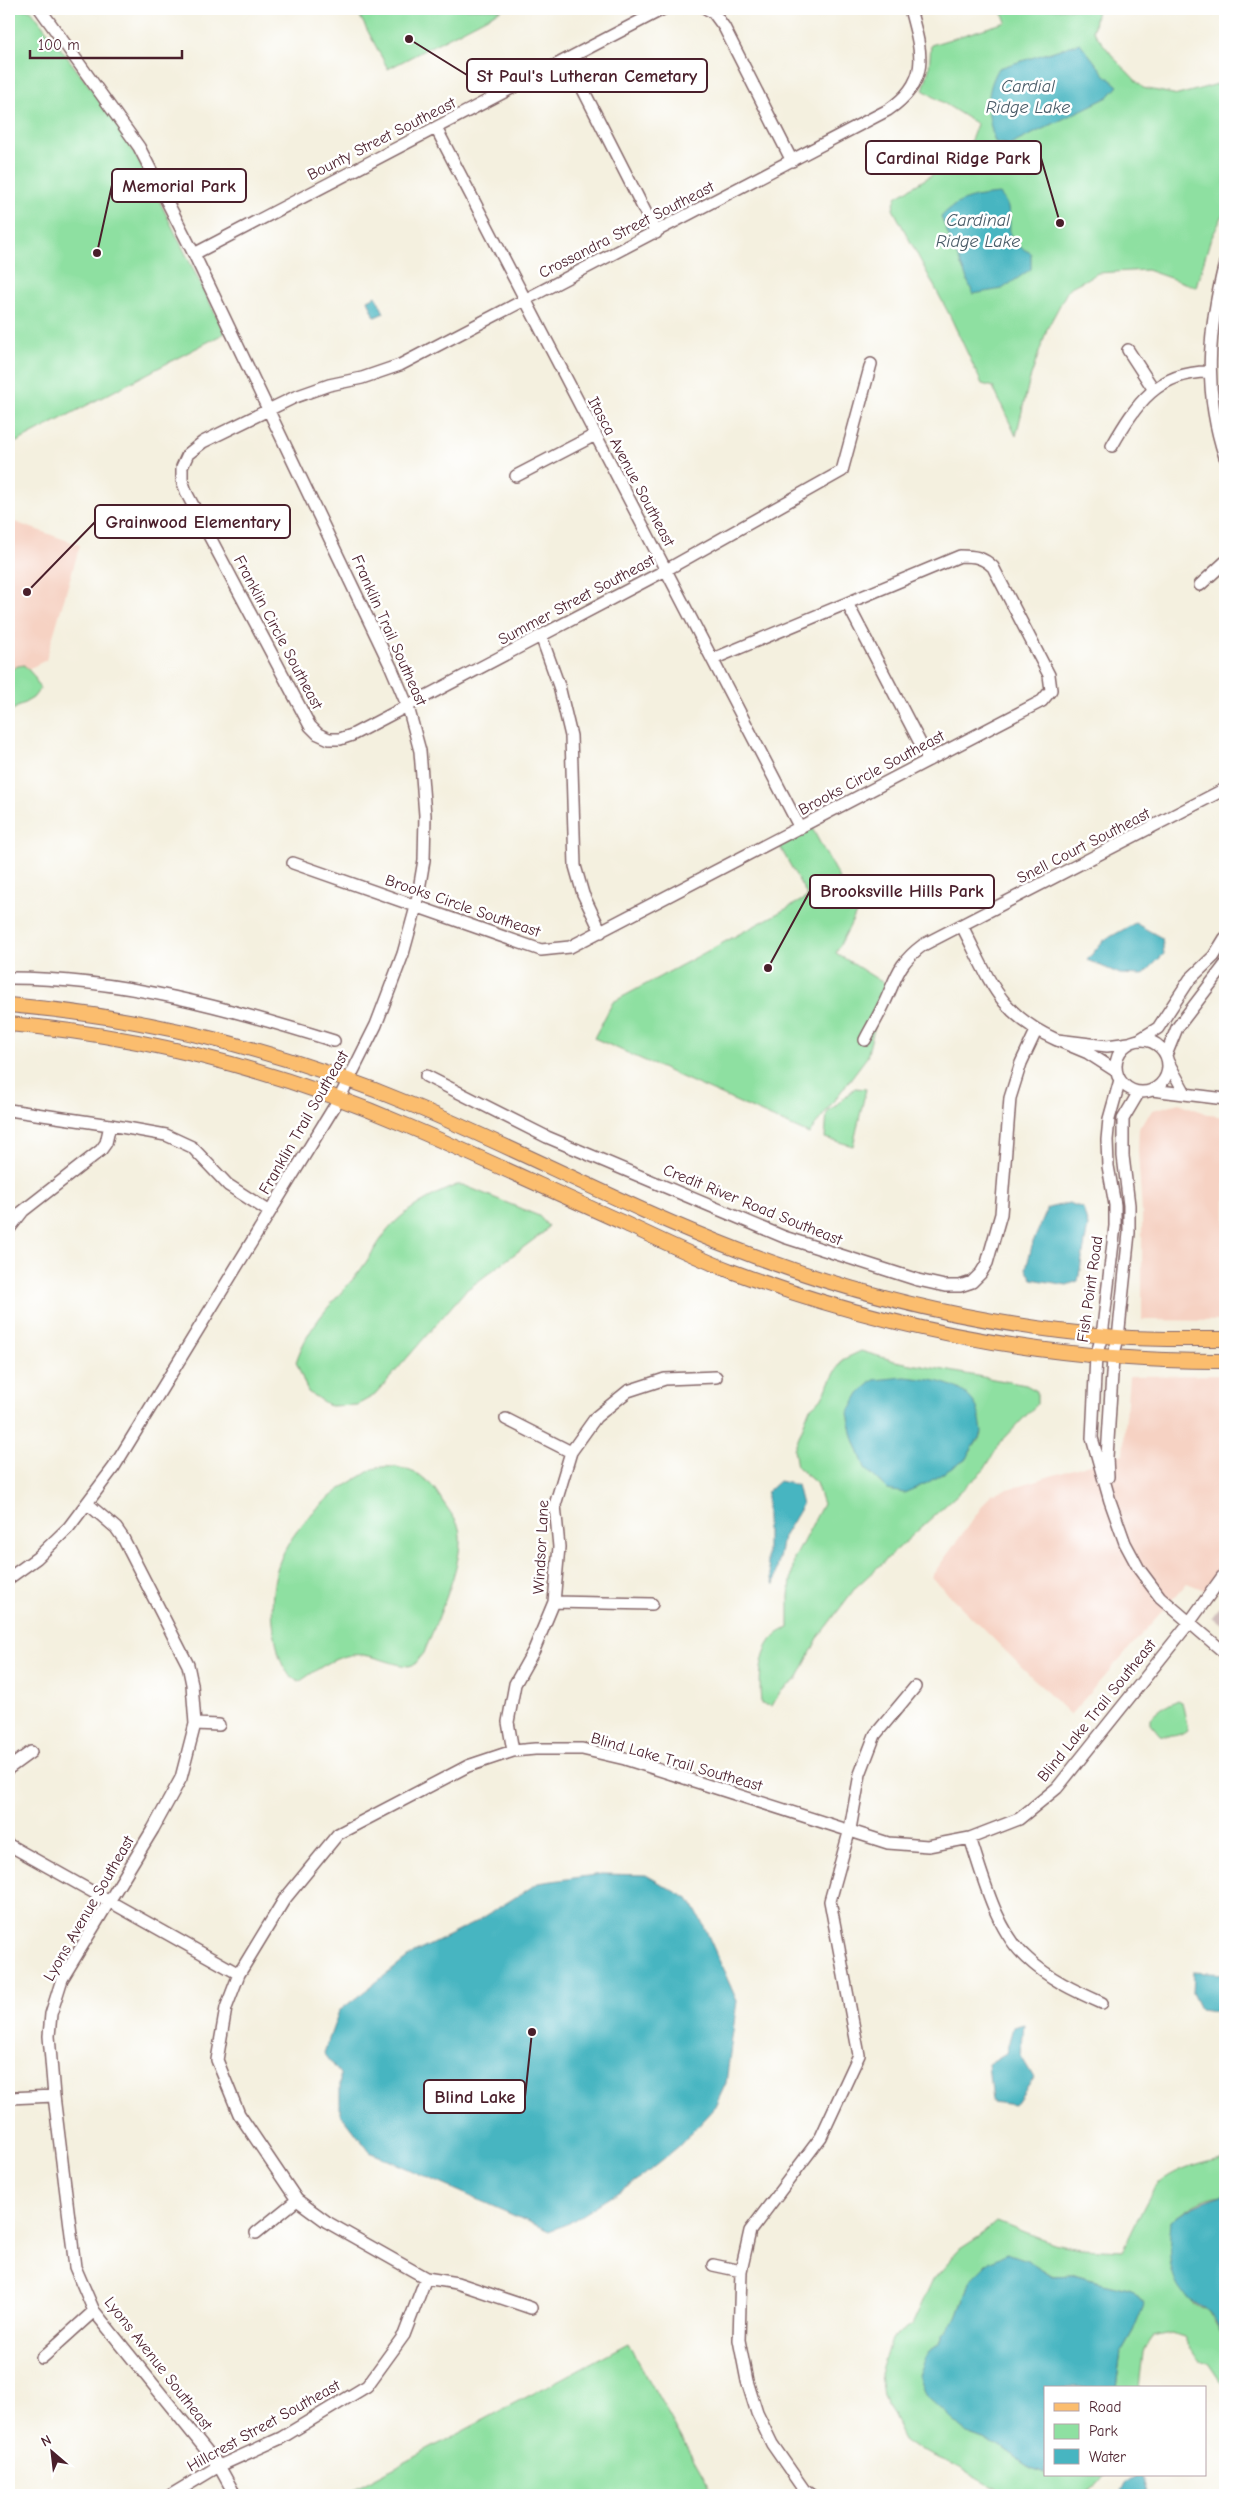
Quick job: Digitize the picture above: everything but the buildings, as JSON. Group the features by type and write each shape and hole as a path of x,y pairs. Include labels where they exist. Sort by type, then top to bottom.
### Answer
{"main road":[{"path":"9,1005 92,1014 186,1032 277,1056 348,1079 416,1106 728,1246 824,1280 960,1315 1102,1336 1118,1338 1225,1338"},
{"path":"9,1024 138,1041 274,1077 339,1099 408,1126 685,1252 766,1283 820,1301 919,1328 1005,1344 1113,1358 1225,1362"}],"street":[{"name":"Franklin Trail Southeast","path":"9,1578 52,1544 88,1504 139,1428 339,1099 376,1025 403,954 416,907 424,860 425,816 420,752 408,707 392,667 194,254 139,147 40,9"},
{"name":"Bounty Street Southeast","path":"194,254 663,9"},
{"path":"707,9 712,12 724,27 792,161"},
{"name":"Crossandra Street Southeast","path":"268,408 328,385 362,378 400,365 656,233 888,110 912,92 921,62 910,9"},
{"path":"568,60 656,233"},
{"name":"Itasca Avenue Southeast","path":"436,128 800,828"},
{"path":"1225,263 1210,336 1210,372 1214,415 1225,457"},
{"path":"1128,350 1154,390"},
{"name":"Summer Street Southeast","path":"329,739 340,739 352,735 408,707 666,570 842,471 871,364"},
{"path":"1112,446 1131,413 1154,390 1180,374 1210,372"},
{"name":"Franklin Circle Southeast","path":"268,408 203,442 188,454 182,467 182,480 187,494 310,726 318,734 329,739"},
{"path":"516,476 595,435"},
{"name":"Brooks Circle Southeast","path":"293,863 541,950 570,947 1042,702 1051,690 1049,675 993,567 987,561 974,556 960,556 713,659"},
{"path":"1200,585 1225,562"},
{"path":"848,603 929,760"},
{"path":"541,636 559,686 571,736 575,866 584,894 601,932"},
{"name":"Snell Court Southeast","path":"865,1040 884,1005 900,966 909,955 923,945 1225,789"},
{"path":"962,926 1004,1004 1021,1021 1036,1031 1088,1053 1118,1076 1125,1086 1139,1092 1152,1090 1225,1099"},
{"path":"1118,1076 1118,1055 1134,1041 1158,1028 1190,979 1214,956 1225,938"},
{"path":"1152,1090 1163,1082 1168,1069 1167,1058 1177,1028 1225,966"},
{"path":"9,978 90,984 179,998 252,1016 334,1041"},
{"name":"Credit River Road Southeast","path":"426,1076 547,1137 784,1237 918,1280 945,1286 960,1286 972,1282 987,1263 1001,1214 1010,1098 1021,1063 1036,1031"},
{"path":"1057,1040 1107,1046 1134,1041 1155,1043 1167,1058 1185,1093"},
{"name":"Fish Point Road","path":"1118,1076 1109,1119 1107,1140 1108,1166 1115,1206 1115,1226 1102,1336 1096,1356 1092,1438 1110,1501 1125,1543 1139,1569 1160,1597 1225,1653"},
{"name":"Fish Point Road","path":"1110,1501 1106,1457 1113,1358 1118,1338 1129,1233 1129,1205 1123,1156 1124,1119 1128,1108 1139,1092"},
{"path":"9,1110 110,1124 166,1135 192,1147 228,1185 270,1212"},
{"path":"9,1229 23,1211 101,1150 106,1143 110,1124"},
{"name":"Windsor Lane","path":"512,1751 508,1722 514,1684 534,1650 554,1602 559,1546 555,1505 571,1452 596,1417 628,1391 665,1379 716,1377"},
{"path":"506,1419 571,1452"},
{"name":"Lyons Avenue Southeast","path":"88,1504 116,1528 123,1538 188,1665 192,1684 195,1724 187,1760 173,1795 62,1979 51,2014 49,2036 54,2096 75,2268 94,2311 219,2466 235,2495"},
{"name":"Blind Lake Trail Southeast","path":"531,2308 456,2284 426,2278 392,2261 327,2222 297,2200 239,2114 217,2060 226,2008 239,1974 284,1900 338,1834 468,1766 512,1751 558,1748 605,1754 850,1829 888,1843 928,1846 970,1838 1019,1819 1057,1788 1188,1623 1225,1573"},
{"path":"554,1602 652,1604"},
{"path":"812,2495 804,2490 772,2444 758,2413 747,2381 739,2340 741,2271 750,2231 821,2137 859,2055 830,1901 850,1829 860,1774 875,1735 915,1687"},
{"path":"195,1724 220,1725"},
{"path":"9,1768 31,1752"},
{"path":"970,1838 1000,1922 1026,1958 1062,1984 1102,2003"},
{"path":"9,1845 108,1903 239,1974"},
{"path":"9,2098 54,2096"},
{"path":"256,2233 297,2200"},
{"path":"713,2265 741,2271"},
{"name":"Hillcrest Street Southeast","path":"171,2495 219,2466 281,2438 367,2386 404,2335 426,2278"},
{"path":"42,2358 94,2311"}],"shaded area":[{"path":"9,520 80,545 46,660 9,679"},
{"path":"1179,1103 1210,1115 1225,1117 1225,1321 1142,1320 1142,1214 1138,1151 1139,1127 1153,1110"},
{"path":"1225,1375 1225,1557 1219,1565 1207,1591 1187,1583 1070,1715 931,1577 991,1494 1123,1454 1129,1376"},
{"path":"1225,1600 1225,1627 1212,1617"}],"green space":[{"path":"356,9 503,9 388,69"},
{"path":"1001,9 1097,9 1093,31 1115,59 1143,88 1178,95 1225,82 1225,211 1210,241 1196,287 1147,270 1098,273 1069,288 1047,329 1029,382 1016,436 993,387 982,384 949,314 893,209 896,197 932,175 970,143 977,124 923,90 929,69 931,45 1006,22"},
{"path":"9,10 31,10 116,121 145,172 225,333 9,446"},
{"path":"24,665 34,676 40,689 33,698 9,712 9,671"},
{"path":"812,828 857,912 836,953 885,984 867,1057 809,1134 594,1038 613,1002 808,897 779,845"},
{"path":"855,1088 866,1089 853,1146 825,1138 827,1113"},
{"path":"457,1185 463,1185 539,1216 548,1226 544,1232 465,1291 375,1395 357,1405 330,1406 308,1392 296,1362 301,1348 315,1324 359,1272 394,1223 410,1209 438,1193"},
{"path":"861,1351 895,1361 1026,1385 1037,1391 1037,1404 1001,1442 984,1470 856,1587 819,1636 797,1679 780,1692 772,1706 761,1704 761,1671 766,1649 771,1640 789,1628 789,1596 794,1559 823,1504 816,1483 797,1467 794,1449 810,1408 821,1399 842,1360","holes":["982,1434 965,1460 943,1472"]},
{"path":"396,1467 424,1478 434,1488 458,1525 460,1538 455,1571 424,1653 415,1664 409,1666 363,1655 346,1656 329,1662 299,1682 285,1670 274,1633 272,1598 276,1573 281,1558 298,1530 334,1494 373,1469"},
{"path":"1178,1700 1182,1702 1188,1730 1174,1736 1160,1735 1150,1723 1150,1718 1162,1708"},
{"path":"1225,2159 1225,2195 1210,2197 1196,2203 1171,2221 1194,2303 1208,2311 1225,2341 1225,2388 1208,2363 1200,2360 1189,2347 1184,2337 1171,2333 1153,2337 1143,2352 1139,2386 1116,2386 1121,2352 1133,2331 1143,2303 1131,2290 1073,2275 1053,2276 1027,2260 971,2280 957,2318 942,2334 939,2344 925,2357 967,2433 997,2444 1030,2468 1044,2473 1044,2476 1104,2476 1098,2484 1081,2495 1008,2495 953,2464 921,2451 904,2439 883,2396 880,2374 891,2339 912,2325 933,2279 960,2249 980,2236 997,2221 1053,2243 1081,2248 1122,2250 1148,2199 1158,2185 1185,2169 1206,2162"},
{"path":"628,2343 714,2495 343,2495"}],"water":[{"name":"Cardial Ridge Lake","path":"1080,43 1105,75 1118,86 1108,97 1010,145 995,142 988,105 991,86 999,68"},
{"name":"Cardinal Ridge Lake","path":"1000,194 1008,208 1012,239 1021,248 1031,253 1031,269 1002,289 973,294 941,217 954,206 968,199"},
{"path":"376,296 384,313 375,317 368,300"},
{"path":"1135,923 1162,938 1164,954 1143,975 1120,974 1087,960 1103,941"},
{"path":"1069,1203 1083,1208 1088,1226 1078,1281 1067,1285 1032,1279 1026,1269 1033,1242 1048,1208"},
{"path":"905,1377 945,1383 962,1391 976,1406 982,1433 965,1460 927,1483 904,1493 888,1490 865,1468 853,1437 848,1413 859,1393 874,1380"},
{"path":"779,1481 797,1485 802,1505 783,1537 774,1585 767,1563 767,1492"},
{"path":"602,1874 646,1875 690,1900 704,1926 737,2001 726,2083 715,2107 679,2146 643,2176 569,2223 549,2231 370,2152 340,2113 340,2074 324,2053 339,2011 414,1953 476,1922 538,1883"},
{"path":"1193,1972 1225,1974 1225,2007 1215,2011 1200,2009 1192,1993"},
{"path":"1024,2024 1021,2056 1034,2078 1015,2105 992,2102 988,2064 1006,2053 1013,2027"},
{"path":"1225,2195 1225,2283 1223,2288 1225,2341 1211,2314 1180,2290 1171,2266 1170,2247 1171,2221 1195,2205"},
{"path":"1007,2253 1027,2260 1053,2276 1073,2275 1131,2290 1144,2304 1133,2331 1121,2352 1116,2386 1044,2386 1044,2473 1030,2468 997,2444 967,2433 925,2395 918,2375 925,2357 939,2344 942,2334 957,2318 971,2280 989,2262"},
{"path":"1136,2476 1142,2477 1148,2495 1120,2495 1126,2483"}],"place":[{"name":"St Paul's Lutheran Cemetary","path":"409,39"},
{"name":"Cardinal Ridge Park","path":"1060,223"},
{"name":"Memorial Park","path":"97,253"},
{"name":"Grainwood Elementary","path":"27,592"},
{"name":"Brooksville Hills Park","path":"768,968"},
{"name":"Blind Lake","path":"532,2032"}]}
